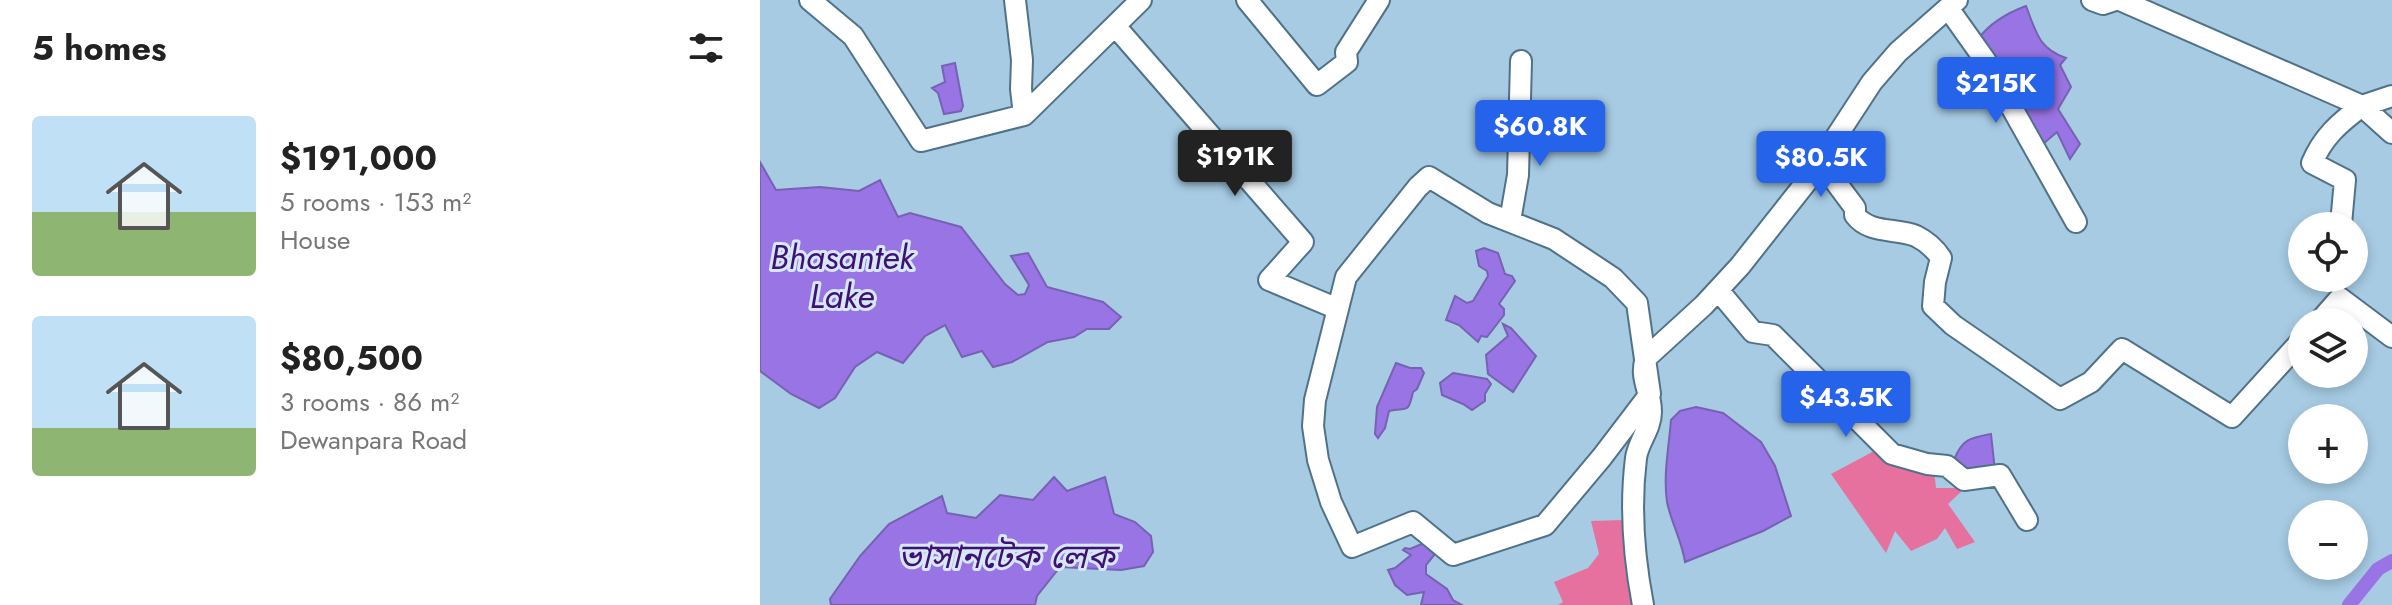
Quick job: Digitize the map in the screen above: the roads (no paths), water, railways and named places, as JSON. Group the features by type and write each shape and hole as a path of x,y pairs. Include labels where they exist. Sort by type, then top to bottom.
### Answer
{"street":[{"path":"810,0 853,36 921,141 1024,115 1141,0"},
{"path":"1015,0 1024,115"},
{"path":"1247,0 1317,85 1347,62 1346,52 1379,0"},
{"path":"2092,0 2103,4 2117,0 2362,106 2392,133"},
{"path":"1645,360 1740,266 1820,161 1872,82 1898,52 1952,4 2076,222"},
{"path":"1116,27 1303,242 1269,280 1338,309"},
{"path":"1501,218 1510,221 1518,175 1521,61"},
{"path":"2342,212 2345,180 2312,163 2321,142 2334,127 2362,106 2392,96"},
{"path":"1820,161 1855,208 1855,215 1861,223 1916,236 1934,248 1941,258 1933,306 1953,325 2060,399 2091,382 2122,349 2232,417 2288,355"},
{"path":"1643,605 1637,571 1636,454 1652,415 1650,394 1637,303 1613,278 1554,239 1501,218 1429,177 1346,277 1315,400 1313,426 1323,478 1352,547 1413,522 1453,555 1545,525 1650,394"},
{"path":"1718,290 1753,332 1773,335 1892,454 1947,466 1964,480 2000,475 2027,520"},
{"path":"2331,308 2340,298 2353,308"},
{"path":"2368,319 2392,337"}],"water":[{"path":"2026,6 2044,44 2066,58 2060,65 2071,87 2058,109 2080,144 2070,159 2057,132 2043,144 1978,39 1999,19"},
{"path":"955,63 963,106 961,111 944,114 938,93 932,88 945,82 942,66"},
{"name":"Bhasantek Lake","path":"760,162 776,190 820,187 859,191 880,180 898,217 910,213 961,227 1005,284 1018,295 1025,294 1029,285 1011,256 1028,253 1047,287 1103,302 1121,317 1109,329 1087,329 1074,337 1048,342 1012,362 993,367 982,351 962,357 945,325 925,336 903,363 877,352 855,367 835,398 819,408 791,394 760,371"},
{"path":"1484,248 1498,253 1505,274 1515,281 1499,304 1504,309 1504,315 1487,337 1481,336 1478,342 1459,325 1446,320 1455,296 1467,303 1473,301 1488,276 1487,271 1479,266 1476,251"},
{"path":"1503,324 1511,328 1536,356 1513,392 1488,374 1486,355 1508,336"},
{"path":"1396,363 1421,368 1424,373 1408,407 1389,411 1385,428 1378,438 1375,434 1377,407"},
{"path":"1453,373 1487,379 1491,384 1485,401 1472,410 1442,395 1440,383"},
{"path":"1696,407 1723,413 1761,442 1775,466 1791,516 1763,531 1685,562 1667,502 1666,471 1671,420 1680,411"},
{"path":"1991,434 1995,471 1965,474 1954,460 1960,448 1972,438"},
{"name":"ভাসানটেক লেক","path":"1054,477 1067,491 1105,477 1114,514 1135,522 1151,536 1153,552 1144,566 1121,570 1060,567 1037,596 1035,605 831,605 830,599 860,556 889,524 942,496 947,513 976,518 1000,495 1033,500"},
{"path":"1426,542 1439,549 1426,565 1426,574 1462,605 1421,605 1424,592 1407,595 1395,585 1388,570 1411,555 1403,550 1405,548"}],"waterway":[{"path":"2349,605 2378,569 2392,561"}]}
